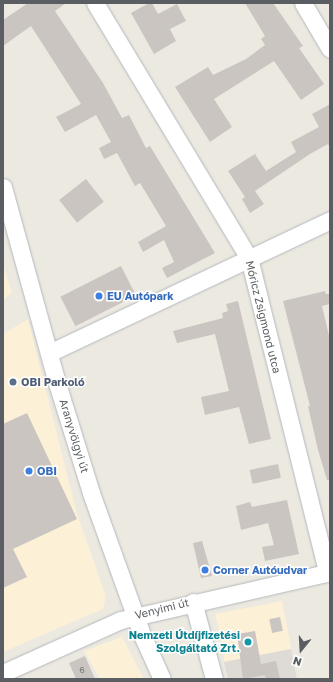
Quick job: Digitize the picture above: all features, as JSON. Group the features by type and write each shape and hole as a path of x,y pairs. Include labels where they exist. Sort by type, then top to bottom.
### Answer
{"street":[{"name":"Móricz Zsigmond utca","path":"95,3 249,258 329,572"},
{"path":"303,3 330,49"},
{"name":"Aranyvölgyi út","path":"3,187 7,207 91,493 135,616 162,679"},
{"path":"49,353 330,220"},
{"name":"Venyimi út","path":"3,673 135,616 329,572"},
{"path":"193,602 214,679"}],"shaded area":[{"path":"3,265 12,292 3,301"},
{"path":"28,319 77,514 106,596 103,609 3,652 3,334"},
{"path":"282,601 291,649 225,662 215,614"},
{"path":"122,637 144,679 100,679 84,651"},
{"path":"291,649 297,679 228,679 224,662"}],"building":[{"path":"28,3 66,3 55,11 103,83 122,118 129,115 146,148 150,146 215,253 167,278 162,268 174,262 164,240 143,252 138,242 166,226 140,183 135,186 117,153 104,159 99,148 111,142 96,115 65,132 56,117 81,104 31,26 3,46 3,20"},
{"path":"149,3 152,3 158,14 177,4 186,21 170,29 176,41 154,54 131,13"},
{"path":"245,3 273,3 303,46 299,48 324,84 301,100 274,61 214,99 232,127 210,142 175,87 208,67 213,75 246,59 265,45 261,39 265,36"},
{"path":"330,104 330,148 328,144 310,154 255,191 264,204 250,213 242,199 245,197 228,171 255,154 266,171 296,152 291,142 319,127 312,114"},
{"path":"86,179 104,202 77,223 59,200"},
{"name":"EU Autópark","path":"121,266 136,295 75,326 60,297"},
{"path":"325,291 326,294 330,294 330,304 322,306 330,340 330,480 327,480 318,450 308,406 310,406 283,301"},
{"path":"238,301 271,439 249,444 239,407 205,415 201,397 229,391 215,334 177,343 173,331 223,318 222,313 228,311 226,304"},
{"name":"OBI","path":"27,413 77,519 13,549 27,577 3,588 3,424"},
{"path":"278,464 281,478 253,484 250,470"},
{"path":"287,500 299,554 265,561 262,547 274,545 268,523 241,530 236,506 250,502 252,507"},
{"path":"202,541 212,576 201,578 193,543"},
{"path":"280,617 283,631 272,633 269,619"},
{"path":"255,631 261,664 276,661 280,679 266,679 265,675 243,679 237,634"},
{"path":"85,656 95,679 76,679 69,663"}],"place":[{"name":"EU Autópark","path":"99,296"},
{"name":"OBI Parkoló","path":"13,382"},
{"name":"OBI","path":"29,471"},
{"name":"Corner Autóudvar","path":"205,570"},
{"name":"Nemzeti Útdíjfizetési Szolgáltató Zrt.","path":"248,642"}]}
